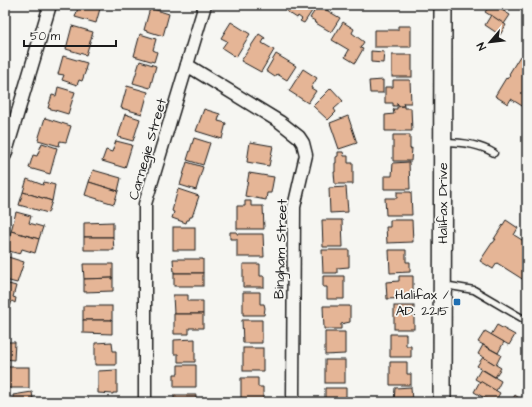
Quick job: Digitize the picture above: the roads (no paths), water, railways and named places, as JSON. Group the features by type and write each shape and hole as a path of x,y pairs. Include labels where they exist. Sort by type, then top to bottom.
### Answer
{"street":[{"path":"5,155 50,5"},
{"name":"Carnegie Street","path":"145,402 145,204 205,5"},
{"name":"Halifax Drive","path":"442,5 442,402"},
{"name":"Bingham Street","path":"186,65 280,122 299,137 303,143 306,155 294,208 293,402"}],"lane":[{"path":"442,142 456,142 484,147 494,153"},
{"path":"442,285 474,290 527,321"}],"place":[{"name":"Halifax / AD. 2215","path":"457,302"}]}
